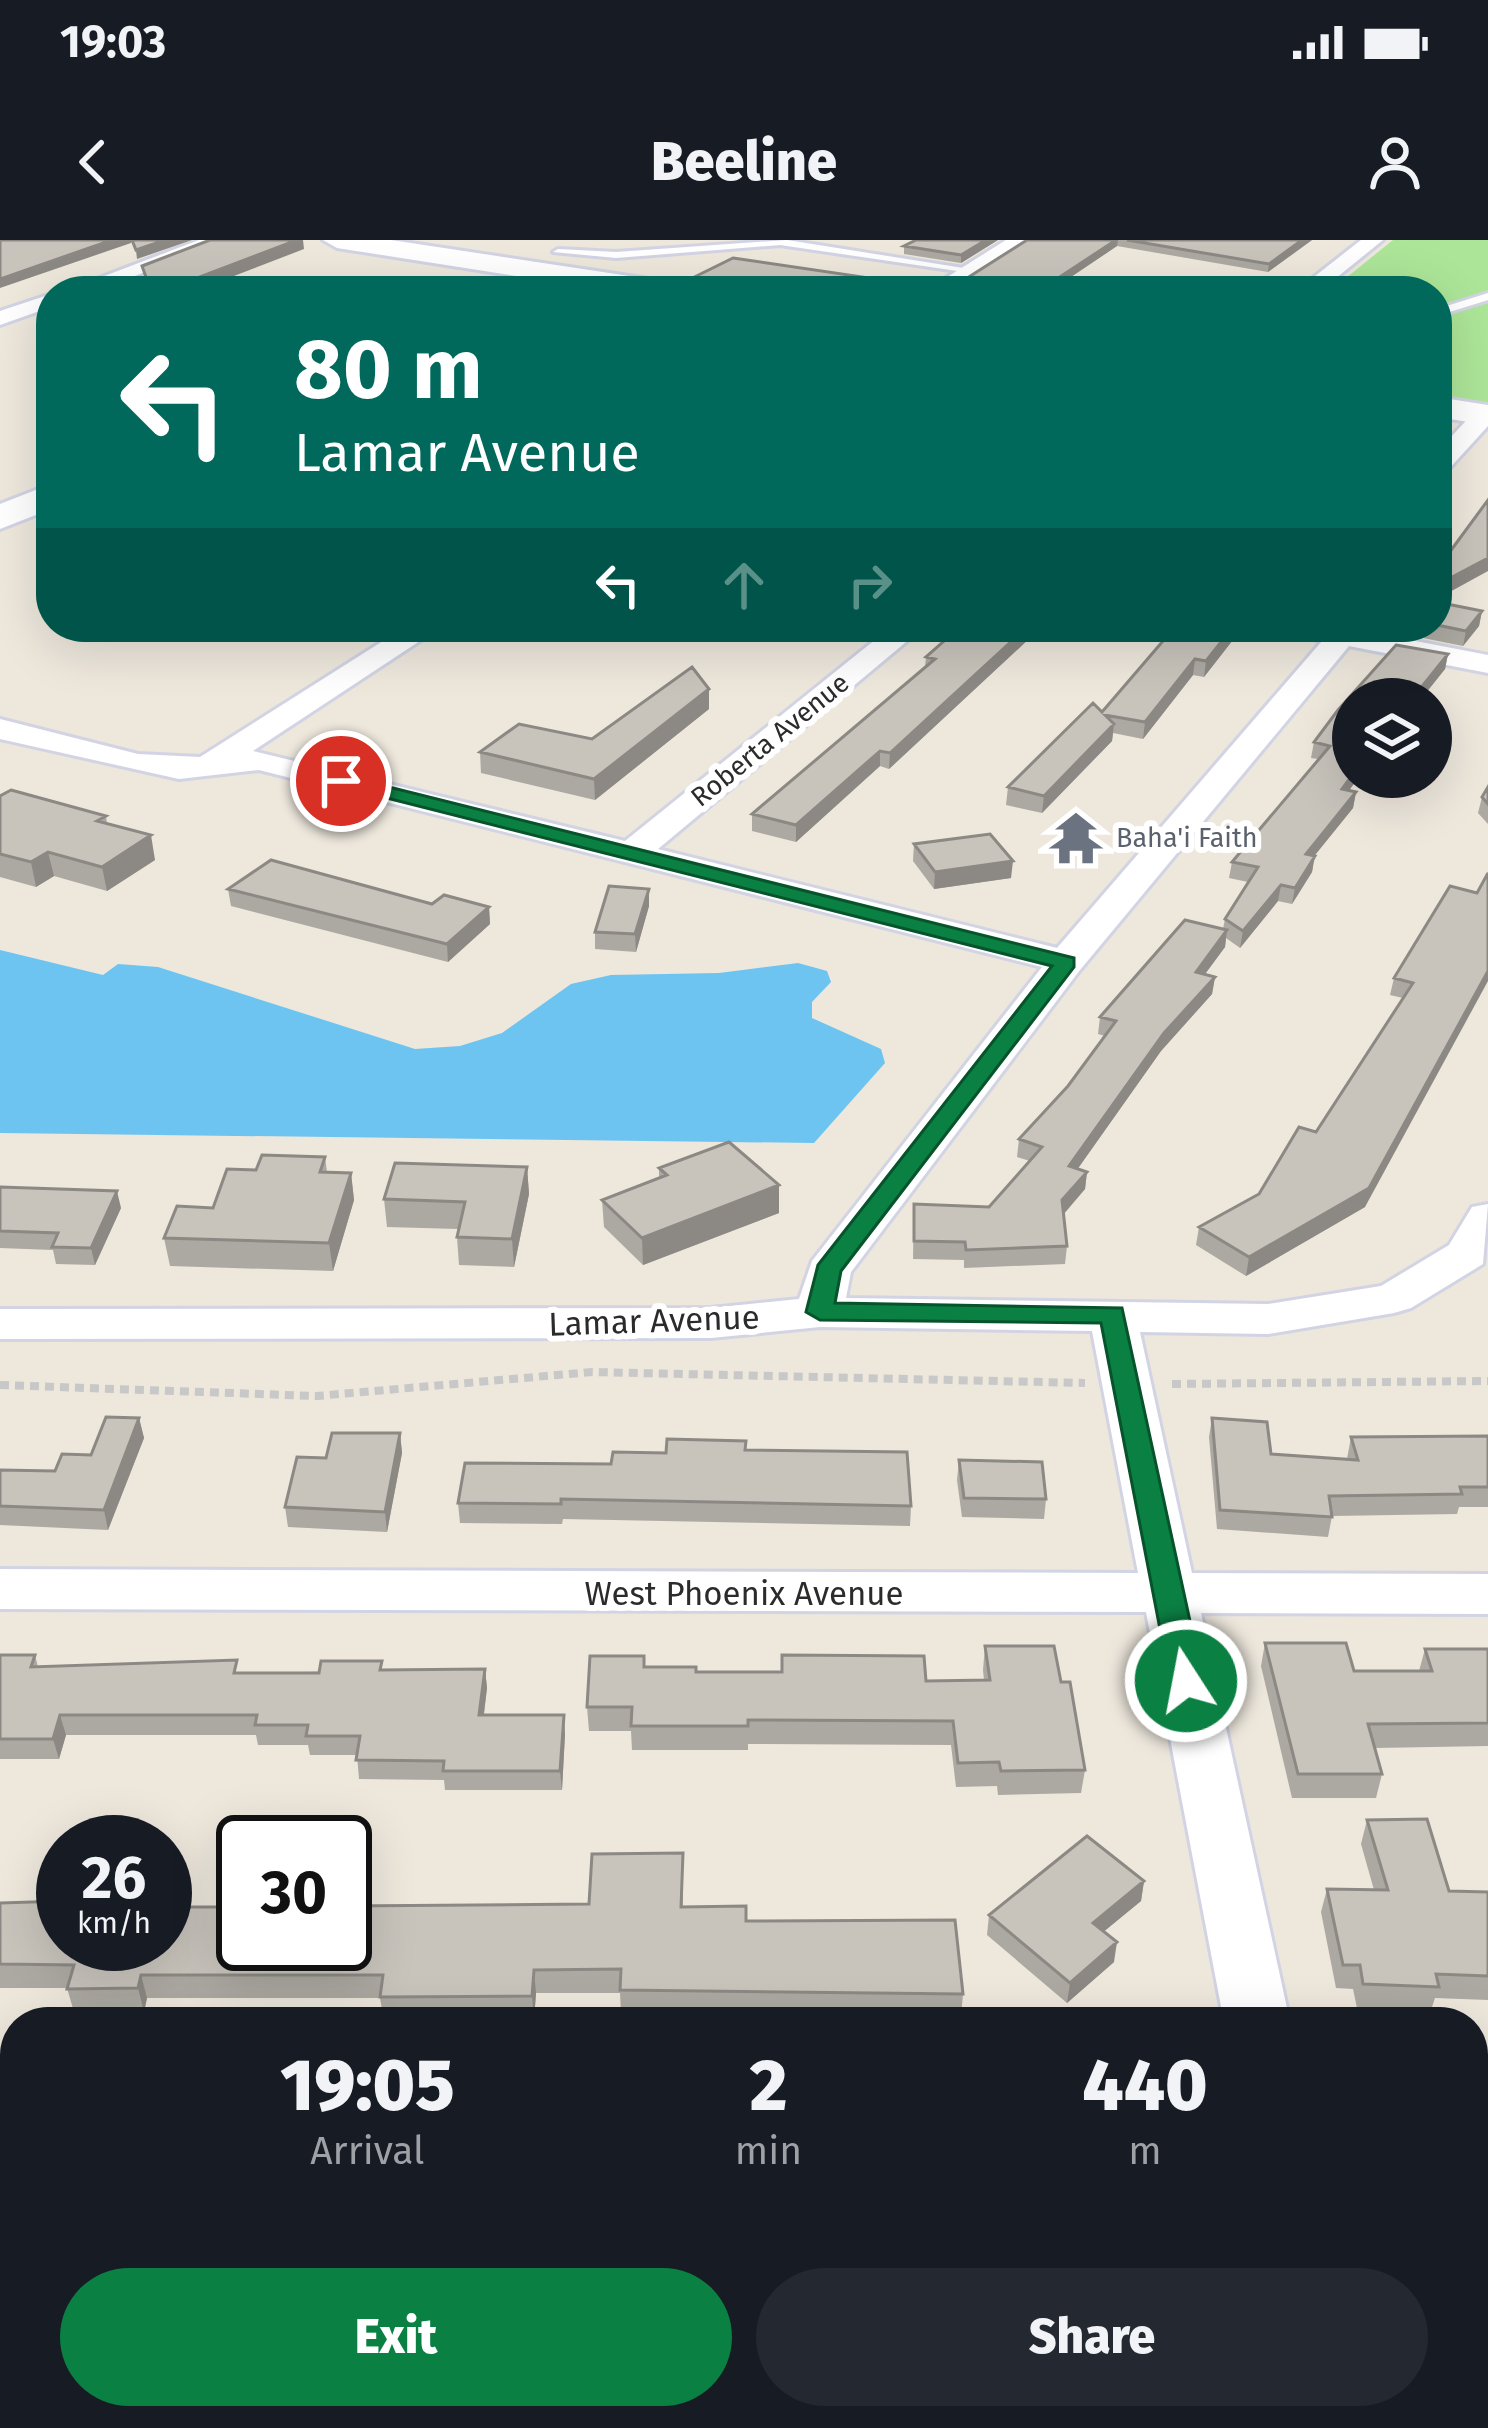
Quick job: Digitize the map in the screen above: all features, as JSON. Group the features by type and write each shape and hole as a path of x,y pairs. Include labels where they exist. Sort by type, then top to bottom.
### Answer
{"main road":[{"path":"337,240 548,259 612,276"},
{"path":"1452,409 1487,415"},
{"path":"0,518 36,502"}],"street":[{"path":"118,276 218,240"},
{"path":"961,276 1020,240"},
{"path":"1326,276 1373,240"},
{"path":"0,318 36,305"},
{"path":"1452,451 1487,415"},
{"path":"214,761 402,642"},
{"name":"Roberta Avenue","path":"632,853 891,642"},
{"path":"820,1312 828,1270 1066,962 1337,642"},
{"path":"1373,642 1488,664"},
{"path":"0,729 138,764 179,769 214,761 259,760 1066,962"},
{"name":"Lamar Avenue","path":"0,1324 711,1323 820,1312 1268,1319 1394,1298 1467,1254 1488,1217"},
{"path":"1112,1314 1254,2007"},
{"name":"West Phoenix Avenue","path":"0,1589 1488,1594"}],"lane":[{"path":"424,240 452,240"},
{"path":"827,240 977,266"},
{"path":"548,259 616,256 711,242 780,242 977,266"},
{"path":"1452,308 1488,296"}],"path":[{"path":"0,1385 317,1396 592,1372 1126,1384 1488,1381"}],"green space":[{"path":"1393,240 1488,240 1488,409 1452,403 1452,276 1349,276"}],"water":[{"path":"0,950 103,975 118,964 158,967 415,1049 460,1046 502,1033 571,984 611,975 719,973 798,963 827,971 831,982 812,1002 812,1018 881,1049 885,1063 814,1143 0,1133"}],"building":[{"path":"0,240 112,240 0,279"},
{"path":"132,240 165,240 136,250"},
{"path":"210,240 297,240 202,276 146,276 142,266"},
{"path":"916,240 986,240 961,255 904,246"},
{"path":"1027,240 1116,240 1061,276 970,276"},
{"path":"1127,240 1302,240 1269,264"},
{"path":"733,258 856,276 696,276"},
{"path":"1488,500 1488,558 1452,577 1452,549"},
{"path":"1452,605 1482,611 1466,631 1452,628"},
{"path":"943,642 1011,642 890,753 880,751 796,825 752,814 935,659 926,657"},
{"path":"1162,642 1221,642 1206,661 1195,659 1145,722 1105,715 1114,724 1044,796 1008,787 1093,703 1102,712"},
{"path":"1396,645 1448,654 1429,678 1367,678"},
{"path":"692,667 709,689 594,779 480,752 519,724 592,739"},
{"path":"1332,718 1332,798 1351,798 1306,854 1315,856 1295,888 1281,885 1243,931 1225,919 1258,867 1232,862 1330,746 1314,742"},
{"path":"11,790 106,816 97,821 151,835 102,867 48,852 31,862 0,854 0,796"},
{"path":"990,834 1013,861 935,872 914,844"},
{"path":"271,860 432,904 444,895 489,907 447,944 228,889"},
{"path":"1488,873 1488,971 1369,1188 1249,1257 1199,1227 1259,1194 1299,1127 1316,1132 1413,983 1394,978 1450,886 1477,893"},
{"path":"609,886 649,889 635,934 595,932"},
{"path":"1185,920 1227,930 1196,972 1215,977 1164,1033 1069,1166 1087,1172 1062,1200 1067,1246 966,1250 965,1242 914,1241 914,1204 989,1207 1042,1147 1019,1139 1068,1086 1116,1021 1100,1017"},
{"path":"729,1142 779,1185 642,1238 602,1200 667,1175 659,1168"},
{"path":"262,1155 325,1157 320,1172 351,1173 329,1243 164,1238 177,1206 213,1208 227,1169 256,1170"},
{"path":"395,1163 527,1167 512,1239 457,1237 465,1202 384,1199"},
{"path":"0,1187 117,1191 91,1248 52,1247 58,1233 0,1231"},
{"path":"106,1417 139,1418 104,1510 0,1506 0,1470 55,1471 62,1454 91,1455"},
{"path":"1212,1418 1267,1422 1271,1454 1358,1460 1351,1437 1488,1436 1488,1487 1460,1487 1462,1494 1329,1496 1332,1517 1220,1510"},
{"path":"332,1433 400,1433 385,1512 285,1507 297,1457 326,1458"},
{"path":"667,1439 746,1441 745,1450 907,1452 911,1506 561,1499 561,1504 458,1503 465,1463 611,1464 613,1452 666,1453"},
{"path":"959,1460 1042,1462 1046,1499 964,1498"},
{"path":"1265,1643 1346,1643 1354,1671 1432,1671 1425,1649 1488,1649 1488,1723 1368,1724 1382,1774 1298,1774"},
{"path":"985,1646 1054,1646 1061,1682 1070,1682 1085,1770 1001,1771 999,1762 958,1763 953,1721 748,1720 748,1726 631,1726 632,1707 587,1707 590,1656 644,1656 644,1667 696,1667 696,1672 782,1672 782,1655 924,1656 926,1681 990,1680"},
{"path":"0,1655 35,1655 31,1667 237,1660 234,1673 319,1673 321,1661 382,1661 380,1670 485,1669 479,1715 564,1715 560,1771 443,1771 444,1761 356,1760 360,1736 306,1736 308,1725 255,1725 257,1715 60,1715 53,1739 0,1739"},
{"path":"1427,1819 1449,1891 1488,1892 1488,1976 1436,1974 1439,1987 1363,1984 1360,1965 1343,1965 1327,1889 1388,1890 1367,1820"},
{"path":"1087,1836 1144,1881 1093,1923 1117,1942 1070,1983 989,1915"},
{"path":"683,1853 681,1907 746,1906 746,1921 955,1920 963,1994 620,1990 621,1969 534,1970 532,1996 380,1997 383,1975 141,1975 138,1988 67,1989 72,1971 192,1971 192,1907 216,1907 216,1971 372,1971 372,1906 589,1904 592,1854"},
{"path":"36,1902 36,1964 0,1964 0,1903"}],"place":[{"name":"Baha'i Faith","path":"1076,838"}],"route":[{"path":"341,781 1066,962 828,1270 820,1312 1112,1314 1186,1681"}]}
